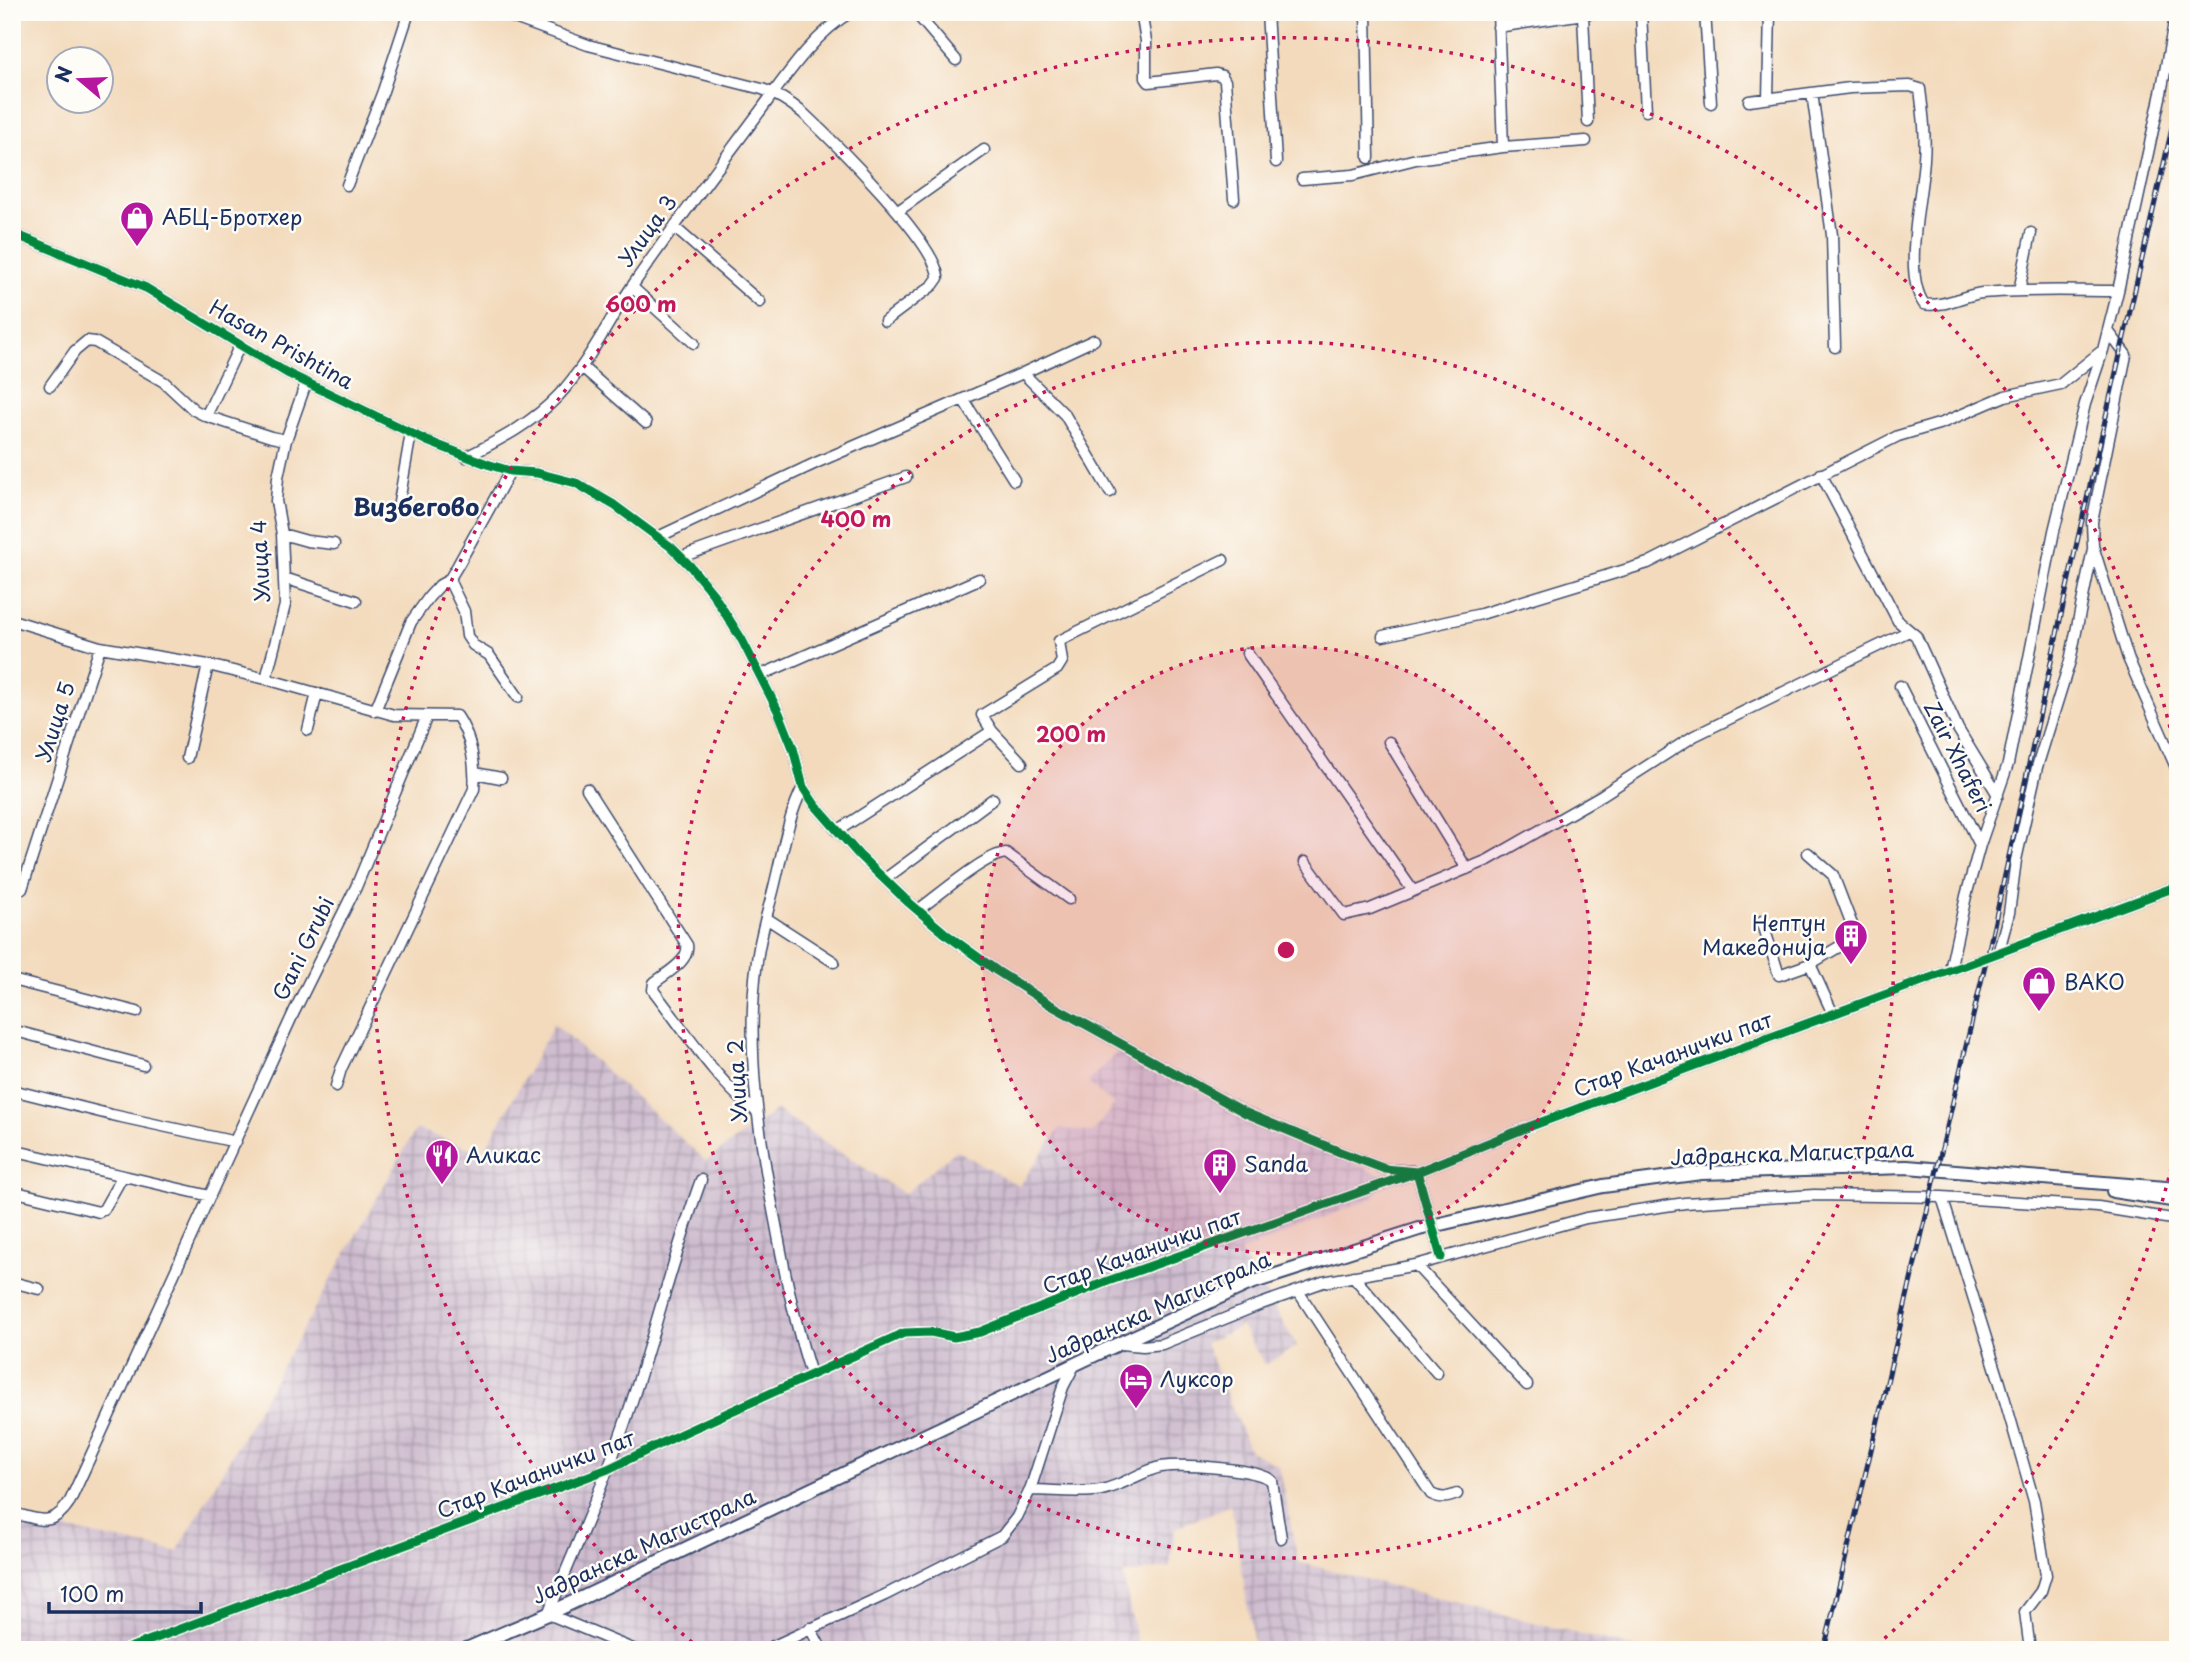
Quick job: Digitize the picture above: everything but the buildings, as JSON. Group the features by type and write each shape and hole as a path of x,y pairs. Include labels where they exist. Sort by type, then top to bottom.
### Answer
{"street":[{"path":"347,185 410,12"},
{"name":"Улица 3","path":"466,457 525,424 559,396 582,367 632,287 674,227 774,93 833,16 851,12"},
{"path":"915,12 956,60"},
{"path":"1142,12 1146,41 1146,78 1149,82 1216,74 1222,76 1234,199"},
{"path":"1267,12 1276,162"},
{"path":"1366,12 1369,158"},
{"path":"1498,12 1503,147"},
{"path":"1498,27 1597,12"},
{"path":"1641,12 1646,111"},
{"path":"1705,12 1711,103"},
{"path":"1768,98 1770,12"},
{"path":"1950,970 1980,845 2008,764 2054,531 2085,404 2103,350 2118,291 2176,12"},
{"path":"500,13 588,45 774,93 802,112 898,211 935,263 938,278 933,285 885,321"},
{"path":"1583,15 1588,121"},
{"path":"1749,101 1860,87 1910,86 1920,89 1925,128 1924,169 1915,235 1915,267 1919,297 1924,304 1932,306 1979,294 2019,291 2118,291"},
{"path":"1812,93 1832,235 1835,347"},
{"path":"1302,179 1353,174 1416,159 1503,147 1586,141"},
{"path":"898,211 984,150"},
{"path":"674,227 760,302"},
{"name":"Hasan Prishtina","path":"12,233 146,288 306,383 427,441 510,471 576,483 614,505 681,557 713,594 761,675 788,736 803,787 815,805 885,879 947,935 1049,1004 1246,1112 1385,1169 1417,1172"},
{"path":"2019,291 2031,233"},
{"path":"632,287 694,343"},
{"path":"2108,331 2126,355 2092,522 2094,547 2128,657 2178,772"},
{"path":"658,537 818,462 1094,340"},
{"path":"50,386 75,351 87,341 95,342 164,382 194,411 286,440"},
{"path":"206,416 240,345"},
{"path":"1383,636 1481,614 1648,563 1898,436 1942,424 2005,396 2061,384 2103,350"},
{"path":"582,367 646,424"},
{"path":"1023,373 1065,415 1110,492"},
{"name":"Улица 4","path":"266,679 285,605 282,534 276,500 278,477 286,440 306,383"},
{"path":"963,399 1014,480"},
{"path":"399,502 411,433"},
{"path":"375,711 411,622 429,597 449,580 510,471"},
{"path":"1821,474 1898,621 1916,636 1958,729 1998,795"},
{"path":"681,557 906,477"},
{"path":"282,534 307,541 334,544"},
{"path":"1999,950 2009,913 2016,860 2037,767 2070,661 2094,547"},
{"path":"1022,763 992,731 982,715 1057,669 1062,661 1059,641 1223,560"},
{"path":"284,578 356,601"},
{"path":"761,675 978,579"},
{"path":"449,580 464,611 467,636 473,645 489,655 518,697"},
{"path":"12,620 100,647 266,679 375,711 394,715 457,716 468,740 475,773 474,789 341,1069 336,1086"},
{"path":"1305,862 1344,915 1370,909 1488,860 1602,795 1694,736 1909,631"},
{"name":"Улица 5","path":"22,889 100,647"},
{"path":"1247,653 1413,891"},
{"path":"187,758 208,666"},
{"name":"Zair Xhaferi","path":"1900,686 1980,845"},
{"path":"308,730 317,693"},
{"name":"Gani Grubi","path":"12,1513 47,1520 61,1515 66,1508 294,1012 356,887 427,716"},
{"path":"837,831 992,731"},
{"path":"1389,742 1466,869"},
{"path":"475,773 501,778"},
{"name":"Улица 2","path":"803,787 793,806 760,939 754,986 756,1111 797,1334 811,1374"},
{"path":"587,789 688,948 686,957 654,983 653,990 741,1101 756,1111"},
{"path":"885,879 993,799"},
{"path":"918,910 985,861 997,854 1006,853 1069,899"},
{"path":"1762,921 1779,975 1810,964 1854,938 1854,930 1833,875 1808,853"},
{"name":"Стар Качанички пат","path":"124,1650 608,1469 904,1333 931,1332 954,1337 980,1332 1108,1281 1417,1172 1536,1124 1999,950 2178,886"},
{"path":"766,918 834,962"},
{"path":"1810,964 1833,1014"},
{"path":"12,980 137,1012"},
{"path":"12,1030 143,1065"},
{"path":"12,1090 236,1142"},
{"path":"12,1150 210,1196"},
{"name":"Јадранска Магистрала","path":"464,1650 548,1614 1248,1284 1419,1229 1603,1186 1701,1173 1907,1167 1999,1173"},
{"path":"1417,1172 1441,1256"},
{"path":"1999,1173 2178,1189"},
{"path":"1999,1173 2178,1201"},
{"path":"12,1191 99,1212 104,1209 122,1177"},
{"path":"635,1650 548,1614 625,1422 679,1242 701,1180"},
{"path":"1121,1344 1162,1344 1261,1304 1353,1276 1416,1265 1586,1218 1685,1203 1814,1195 1942,1197 2098,1207 2178,1220"},
{"path":"1942,1197 2034,1501 2046,1575 2041,1591 2025,1612 2030,1650"},
{"path":"1416,1265 1527,1385"},
{"path":"1353,1276 1437,1373"},
{"path":"12,1282 39,1289"},
{"path":"1298,1291 1431,1494 1446,1498 1457,1494"},
{"path":"765,1650 885,1595 1002,1536 1017,1517 1030,1490 1063,1388 1074,1366"},
{"path":"1030,1490 1099,1491 1123,1485 1160,1467 1200,1466 1261,1474 1272,1482 1281,1538"},
{"path":"810,1628 822,1650"}],"shaded area":[{"path":"554,1024 706,1161 776,1110 904,1194 956,1150 1019,1186 1060,1128 1092,1133 1114,1105 1088,1083 1119,1050 1258,1121 1385,1177 1374,1197 1240,1252 1297,1346 1265,1365 1241,1326 1205,1343 1250,1451 1279,1466 1298,1562 1643,1650 1255,1650 1231,1505 1175,1528 1170,1567 1123,1575 1138,1650 12,1650 12,1518 177,1552 416,1129 483,1153"}],"railway":[{"path":"1824,1650 1990,944 2075,551 2178,102"}],"cycle path":[{"path":"12,233 146,288 287,373 427,441 510,471 537,473 576,483 614,505 671,547 713,594 742,640 779,713 793,748 803,787 815,805 859,855 907,901 947,935 1049,1004 1246,1113 1385,1169 1417,1172 1441,1257"},
{"path":"124,1650 608,1469 904,1333 931,1332 954,1337 980,1332 1108,1281 1417,1172 1523,1129 2178,886"}],"place":[{"name":"АБЦ-Бротхер","path":"137,248"},
{"name":"Нептун Македонија","path":"1851,966"},
{"name":"BAKO","path":"2039,1013"},
{"name":"Аликас","path":"442,1186"},
{"name":"Sanda","path":"1220,1195"},
{"name":"Луксор","path":"1136,1410"}],"district":[{"name":"Визбегово","path":"416,508"}]}
